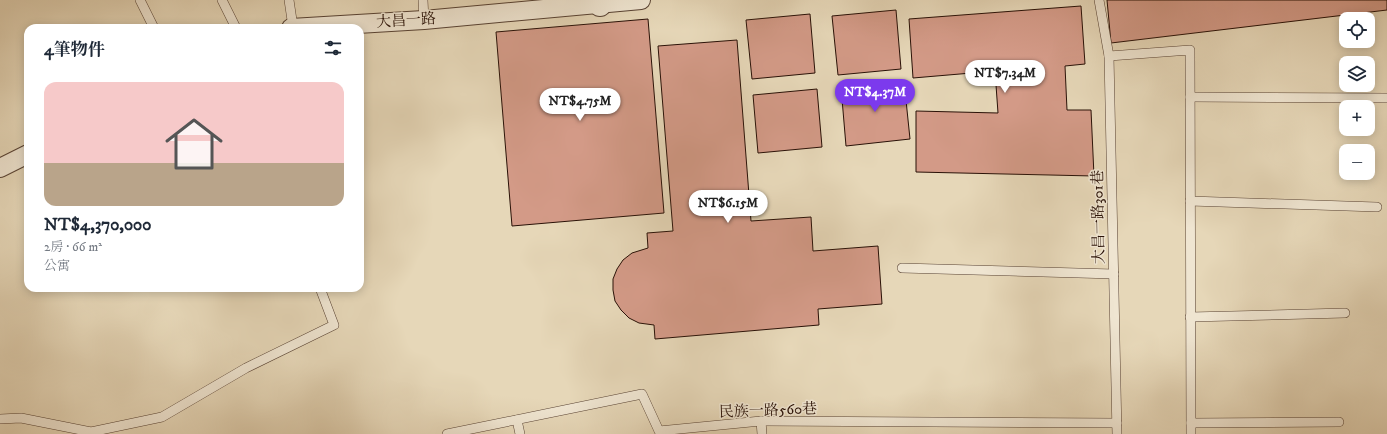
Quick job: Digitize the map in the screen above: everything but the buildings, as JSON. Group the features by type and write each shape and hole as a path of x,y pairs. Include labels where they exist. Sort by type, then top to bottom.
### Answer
{"street":[{"name":"大昌一路","path":"358,24 424,20 600,2 641,0"},
{"path":"0,168 24,156"}],"lane":[{"path":"140,0 152,24"},
{"path":"222,0 234,24"},
{"path":"289,0 292,24"},
{"path":"423,0 424,20"},
{"name":"大昌一路301巷","path":"1099,0 1109,56 1117,434"},
{"path":"1109,56 1190,50 1191,434"},
{"path":"1190,97 1387,98"},
{"path":"1190,202 1377,207"},
{"path":"902,268 1114,274"},
{"path":"0,419 21,418 91,432 162,417 246,368 334,325 322,292"},
{"path":"1190,317 1344,313"},
{"name":"民族一路560巷","path":"447,434 642,394 659,431 761,421 1117,423"},
{"path":"516,420 520,434"},
{"path":"761,421 762,434"},
{"path":"1191,423 1339,422"}]}
